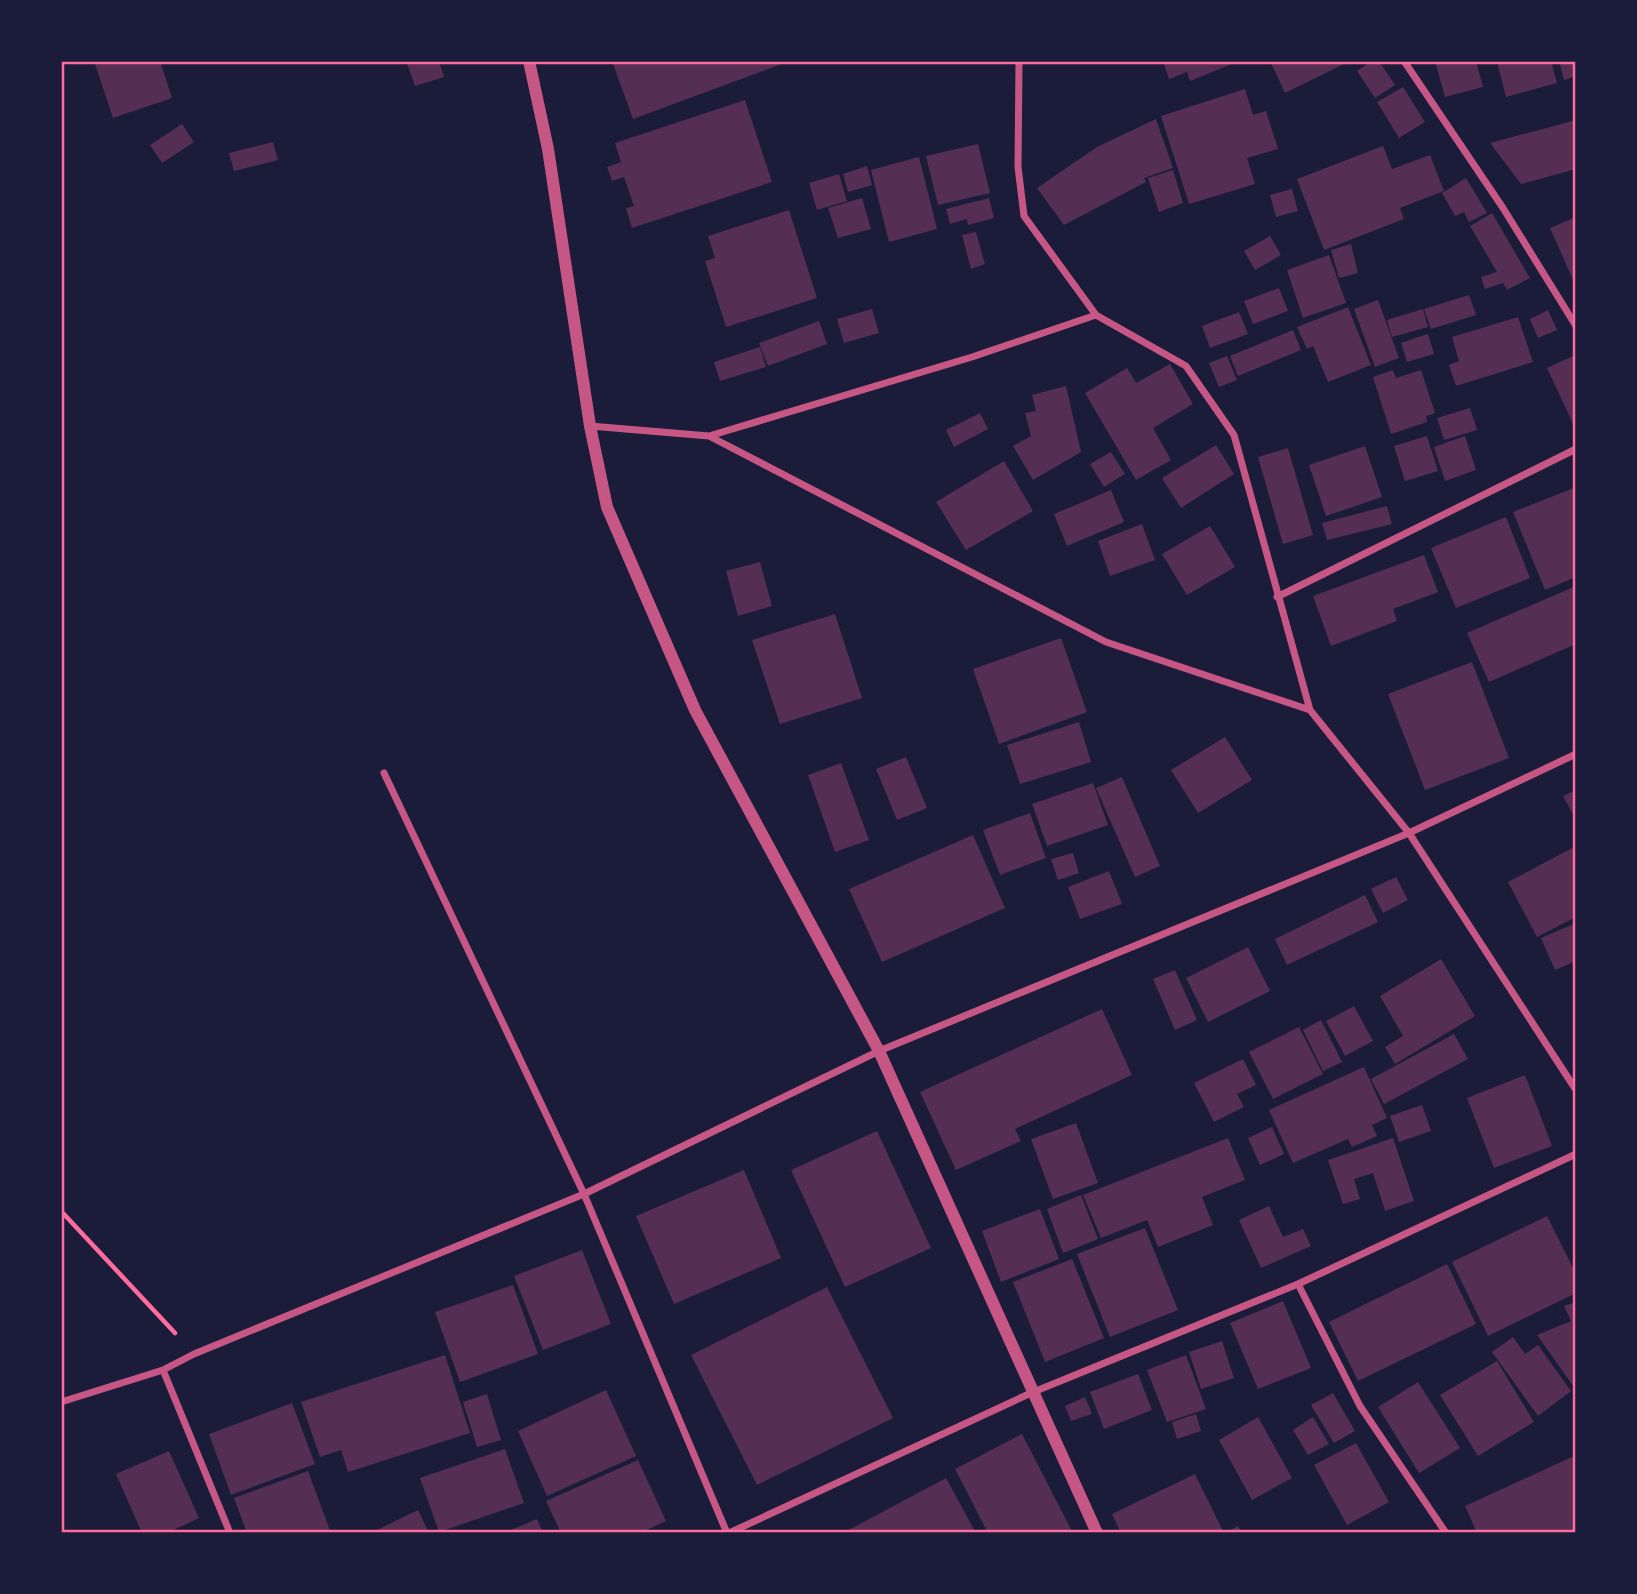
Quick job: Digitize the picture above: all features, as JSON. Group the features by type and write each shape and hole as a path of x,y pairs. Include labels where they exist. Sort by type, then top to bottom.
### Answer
{"street":[{"path":"529,61 548,149 590,426 607,507 695,710 879,1051 1031,1393 1097,1533"},
{"path":"1019,61 1018,167 1024,216 1096,315 1186,366 1234,435 1310,710 1409,833 1576,1090"},
{"path":"1404,61 1503,208 1576,326"},
{"path":"590,426 709,436 972,357 1096,315"},
{"path":"709,436 1107,642 1310,710"},
{"path":"1277,597 1576,449"},
{"path":"61,1402 163,1370 194,1354 584,1194 879,1051 1409,833 1576,754"},
{"path":"384,774 584,1194 728,1533 1031,1393 1298,1284 1576,1154"},
{"path":"1298,1284 1360,1406 1446,1533"},
{"path":"163,1370 230,1533"}],"path":[{"path":"61,1211 194,1354"}],"building":[{"path":"94,61 160,61 172,98 113,118"},
{"path":"406,61 439,61 444,77 415,86"},
{"path":"612,61 787,61 787,62 633,119"},
{"path":"1163,61 1239,61 1190,81 1187,72 1169,79"},
{"path":"1270,61 1350,61 1285,93"},
{"path":"1372,61 1379,61 1395,85 1375,98 1357,71"},
{"path":"1435,61 1476,61 1483,87 1445,97"},
{"path":"1551,61 1557,83 1506,97 1497,62"},
{"path":"1559,61 1576,61 1576,76 1564,80"},
{"path":"1403,87 1425,122 1399,138 1377,102"},
{"path":"1245,89 1253,115 1266,111 1278,149 1247,158 1255,184 1189,204 1161,116"},
{"path":"745,100 772,182 632,228 626,208 634,206 624,177 612,181 607,167 621,162 615,143"},
{"path":"1156,119 1173,168 1144,178 1146,182 1064,225 1037,188 1097,147"},
{"path":"1576,120 1576,169 1521,184 1490,143"},
{"path":"182,124 194,142 162,163 150,145"},
{"path":"273,142 278,160 234,171 229,153"},
{"path":"978,144 990,193 938,205 926,156"},
{"path":"1383,146 1392,169 1430,155 1444,191 1400,208 1404,219 1324,250 1297,179"},
{"path":"919,157 937,229 889,242 871,170"},
{"path":"867,166 872,185 848,192 843,174"},
{"path":"1173,170 1183,203 1159,212 1148,178"},
{"path":"839,174 847,201 817,210 809,183"},
{"path":"1466,178 1487,213 1469,222 1464,212 1455,216 1442,193"},
{"path":"1292,189 1298,211 1276,217 1270,195"},
{"path":"862,198 871,229 838,238 828,208"},
{"path":"989,198 994,218 968,225 967,219 950,224 946,209"},
{"path":"789,210 817,298 726,327 705,261 715,258 708,236"},
{"path":"1492,213 1530,278 1507,290 1503,283 1485,289 1481,277 1497,272 1470,226"},
{"path":"1576,217 1576,279 1573,280 1550,228"},
{"path":"976,232 985,264 971,269 962,235"},
{"path":"1270,236 1281,255 1255,270 1244,251"},
{"path":"1351,244 1358,273 1339,278 1331,250"},
{"path":"1329,255 1346,303 1303,318 1287,270"},
{"path":"1279,288 1288,311 1253,324 1244,301"},
{"path":"1469,295 1476,315 1431,329 1424,309"},
{"path":"1378,300 1399,358 1375,367 1354,309"},
{"path":"1348,307 1371,365 1328,382 1313,346 1307,349 1297,327"},
{"path":"872,309 879,333 844,343 837,319"},
{"path":"1423,309 1428,327 1392,337 1387,320"},
{"path":"1548,310 1557,330 1538,338 1530,319"},
{"path":"1239,312 1248,334 1210,348 1202,326"},
{"path":"1518,317 1533,362 1456,386 1449,365 1459,361 1452,337"},
{"path":"819,321 827,344 768,366 759,343"},
{"path":"1293,330 1301,350 1238,376 1230,356"},
{"path":"1428,334 1434,354 1407,362 1401,343"},
{"path":"760,347 766,367 720,381 714,362"},
{"path":"1227,356 1237,380 1219,387 1209,363"},
{"path":"1573,356 1576,363 1574,426 1547,368"},
{"path":"1170,364 1193,404 1153,428 1171,460 1136,480 1085,393 1127,368 1136,383"},
{"path":"1393,370 1396,378 1421,370 1435,413 1426,416 1427,422 1391,434 1373,377"},
{"path":"1066,386 1081,452 1033,480 1013,446 1031,436 1025,413 1036,411 1032,395"},
{"path":"1470,408 1477,430 1444,440 1437,418"},
{"path":"980,413 988,429 954,447 946,430"},
{"path":"1427,436 1438,471 1405,481 1394,446"},
{"path":"1465,436 1476,470 1445,481 1434,447"},
{"path":"1216,445 1234,474 1181,508 1162,478"},
{"path":"1365,446 1382,497 1326,516 1309,465"},
{"path":"1288,448 1313,535 1283,544 1258,457"},
{"path":"1111,452 1125,474 1104,487 1090,464"},
{"path":"1004,461 1033,511 966,550 936,502"},
{"path":"1576,487 1576,577 1545,590 1513,512"},
{"path":"1111,490 1124,522 1067,546 1054,514"},
{"path":"1387,506 1392,524 1327,540 1322,523"},
{"path":"1506,517 1530,578 1456,608 1431,548"},
{"path":"1142,524 1155,560 1110,576 1098,541"},
{"path":"1210,526 1235,567 1187,595 1162,554"},
{"path":"1424,555 1438,592 1393,609 1397,621 1331,646 1313,596"},
{"path":"760,562 772,606 738,616 726,571"},
{"path":"1576,586 1576,644 1489,682 1467,633"},
{"path":"835,614 862,698 780,724 752,640"},
{"path":"1061,638 1087,712 999,744 973,669"},
{"path":"1472,662 1509,758 1425,790 1388,694"},
{"path":"1079,722 1091,762 1020,784 1007,745"},
{"path":"1225,737 1252,780 1198,813 1171,770"},
{"path":"906,757 927,808 897,820 876,769"},
{"path":"841,763 869,840 835,852 808,775"},
{"path":"1122,777 1160,866 1135,877 1096,788"},
{"path":"1093,783 1108,825 1047,846 1032,804"},
{"path":"1576,790 1576,820 1563,796"},
{"path":"1030,813 1046,858 1000,875 983,830"},
{"path":"973,835 1005,908 882,962 849,889"},
{"path":"1576,846 1576,917 1537,937 1508,882"},
{"path":"1073,853 1079,873 1058,880 1051,859"},
{"path":"1109,871 1122,904 1080,919 1068,887"},
{"path":"1396,877 1408,900 1383,913 1371,889"},
{"path":"1365,895 1378,922 1287,965 1275,939"},
{"path":"1576,923 1576,961 1555,970 1541,938"},
{"path":"1248,947 1270,991 1208,1022 1186,978"},
{"path":"1441,959 1475,1016 1395,1064 1385,1047 1403,1036 1380,996"},
{"path":"1175,970 1197,1020 1175,1030 1153,979"},
{"path":"1354,1006 1373,1041 1345,1056 1326,1021"},
{"path":"1102,1009 1132,1075 1015,1129 1021,1141 956,1170 920,1092"},
{"path":"1321,1020 1342,1062 1323,1071 1303,1030"},
{"path":"1299,1027 1323,1074 1273,1099 1249,1052"},
{"path":"1454,1034 1468,1059 1384,1104 1371,1079"},
{"path":"1243,1059 1256,1085 1237,1094 1244,1107 1214,1122 1194,1083"},
{"path":"1364,1067 1387,1118 1372,1125 1377,1136 1352,1147 1348,1139 1293,1163 1269,1110"},
{"path":"1525,1075 1552,1146 1494,1168 1467,1098"},
{"path":"1422,1105 1431,1131 1399,1142 1390,1116"},
{"path":"1076,1123 1098,1183 1053,1199 1031,1139"},
{"path":"1272,1127 1284,1154 1260,1165 1248,1138"},
{"path":"877,1131 931,1248 845,1287 791,1170"},
{"path":"1228,1138 1245,1180 1202,1197 1213,1225 1158,1247 1147,1220 1101,1238 1083,1195"},
{"path":"1393,1138 1414,1201 1385,1211 1373,1173 1354,1179 1360,1199 1343,1204 1328,1160"},
{"path":"744,1170 781,1258 674,1304 636,1216"},
{"path":"1081,1195 1098,1239 1063,1253 1047,1209"},
{"path":"1269,1206 1283,1237 1303,1229 1311,1246 1261,1268 1239,1220"},
{"path":"1040,1209 1059,1259 1001,1282 982,1231"},
{"path":"1547,1216 1576,1274 1576,1293 1488,1336 1452,1262"},
{"path":"1145,1228 1178,1310 1110,1337 1077,1254"},
{"path":"582,1250 611,1324 543,1350 514,1276"},
{"path":"1072,1259 1104,1338 1045,1362 1013,1282"},
{"path":"1447,1264 1476,1324 1358,1381 1329,1322"},
{"path":"513,1285 538,1354 460,1382 435,1312"},
{"path":"827,1287 893,1418 757,1485 691,1355"},
{"path":"1283,1301 1311,1368 1258,1389 1230,1323"},
{"path":"1576,1302 1576,1390 1537,1335 1571,1321 1564,1306"},
{"path":"1513,1337 1525,1354 1538,1345 1571,1391 1538,1416 1492,1352"},
{"path":"1222,1341 1234,1378 1201,1389 1189,1352"},
{"path":"445,1355 470,1433 348,1472 341,1450 320,1457 301,1402"},
{"path":"1186,1355 1206,1409 1167,1422 1147,1370"},
{"path":"1497,1361 1534,1422 1478,1456 1440,1395"},
{"path":"1138,1374 1152,1410 1104,1429 1090,1392"},
{"path":"1418,1382 1460,1448 1419,1473 1378,1407"},
{"path":"606,1390 636,1456 547,1496 518,1431"},
{"path":"1333,1393 1355,1431 1334,1443 1311,1405"},
{"path":"487,1394 501,1440 477,1447 463,1402"},
{"path":"1085,1397 1092,1414 1071,1421 1065,1406"},
{"path":"292,1403 315,1464 231,1495 209,1434"},
{"path":"1196,1414 1201,1431 1177,1439 1172,1422"},
{"path":"1258,1417 1292,1478 1252,1500 1219,1440"},
{"path":"1313,1417 1329,1444 1308,1455 1293,1430"},
{"path":"1022,1434 1073,1533 988,1533 955,1469"},
{"path":"1356,1443 1389,1502 1347,1525 1314,1465"},
{"path":"505,1449 524,1503 439,1532 420,1478"},
{"path":"169,1451 199,1518 167,1533 142,1533 116,1474"},
{"path":"1576,1455 1576,1533 1477,1533 1465,1506"},
{"path":"638,1460 666,1521 640,1533 561,1533 546,1501"},
{"path":"308,1471 331,1533 247,1533 234,1498"},
{"path":"1195,1474 1223,1531 1121,1533 1112,1514"},
{"path":"946,1478 976,1533 843,1533"},
{"path":"418,1510 429,1533 371,1533"},
{"path":"537,1519 543,1533 504,1533"},
{"path":"1238,1526 1242,1533 1225,1533"}]}
